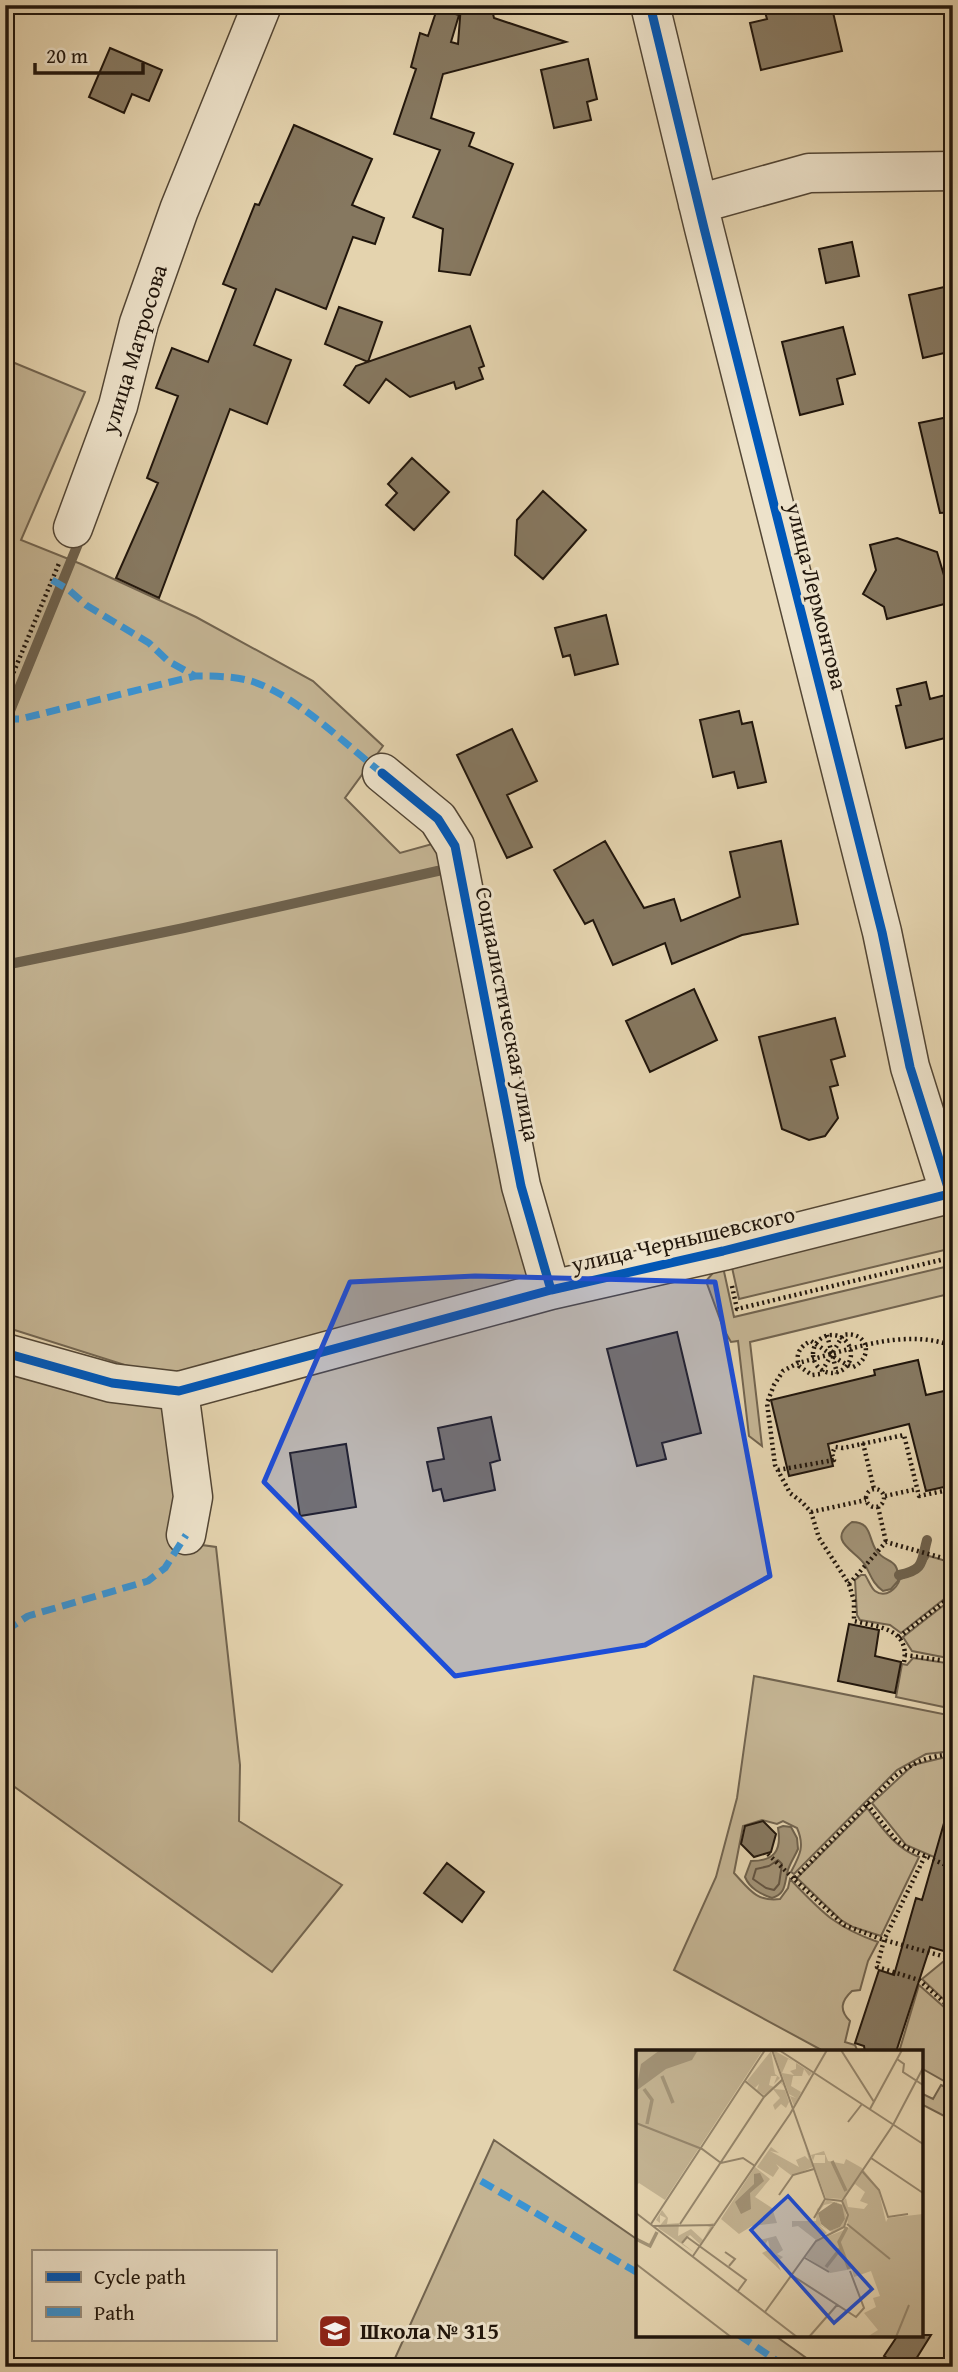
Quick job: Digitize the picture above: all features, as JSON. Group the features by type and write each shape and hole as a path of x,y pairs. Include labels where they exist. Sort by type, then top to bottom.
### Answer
{"street":[{"name":"улица Матросова","path":"73,528 118,406 139,323 175,223 262,5"},
{"name":"улица Лермонтова","path":"650,5 882,932 910,1067 951,1194"},
{"path":"698,204 809,173 953,171"},
{"name":"Социалистическая улица","path":"382,773 438,819 455,846 521,1186 551,1290"},
{"name":"улица Чернышевского","path":"179,1391 551,1290 723,1251 951,1194"},
{"path":"5,1353 112,1383 179,1391 193,1497 186,1535"}],"path":[{"path":"5,692 73,528"},
{"path":"723,1251 737,1309 953,1256"},
{"path":"842,1338 832,1354 820,1374 808,1374 798,1363 798,1353 811,1341 816,1343 832,1354 848,1365 853,1367 861,1363 866,1355 866,1346 862,1339 855,1334 847,1334 842,1338"},
{"path":"827,1335 836,1373"},
{"path":"827,1335 842,1338 851,1350 848,1365 836,1373 822,1371 813,1359 816,1343 827,1335"},
{"path":"904,1662 905,1648 899,1637 889,1629 854,1621 854,1601 849,1584 820,1538 811,1512 790,1493 775,1465 767,1403 783,1371 798,1363 899,1338 929,1339 953,1346"},
{"path":"778,1470 834,1460 832,1454 835,1447 843,1448 904,1435 919,1496 953,1489"},
{"path":"863,1443 874,1489"},
{"path":"866,1500 868,1492 874,1489 882,1491 884,1501 878,1507"},
{"path":"885,1496 917,1489"},
{"path":"811,1512 866,1500"},
{"path":"866,1500 871,1506 878,1507"},
{"path":"849,1584 886,1542 878,1507"},
{"path":"886,1542 953,1561"},
{"path":"899,1637 953,1595"},
{"path":"905,1655 953,1662"},
{"path":"792,1877 909,1765 931,1755 953,1754"},
{"path":"867,1804 897,1840 948,1866 953,1861"},
{"path":"769,1855 844,1925 884,1940 953,1959"},
{"path":"925,1856 884,1940 877,1967 919,1980 953,2010"},
{"path":"944,2083 953,2088"}],"highlighted area":[{"path":"475,1276 715,1282 770,1576 645,1645 455,1676 264,1482 350,1282"}],"shaded area":[{"path":"5,359 85,392 21,540 81,564 196,617 313,681 383,746 345,798 400,853 443,841 532,1283 172,1380 5,1327"},
{"path":"953,1210 953,1248 739,1299 731,1263"},
{"path":"953,1265 953,1293 750,1342 762,1446 749,1436 738,1341 731,1342 724,1330 706,1281 719,1266 723,1267 734,1317"},
{"path":"5,1367 164,1402 195,1544 216,1547 240,1765 239,1821 342,1885 272,1972 5,1780"},
{"path":"929,1556 953,1563 953,1592 901,1633 890,1625 860,1620 857,1615 855,1580 865,1575 875,1591 887,1593 894,1589 900,1579 918,1572"},
{"path":"953,1598 953,1659 912,1651 903,1637"},
{"path":"913,1658 953,1664 953,1709 896,1697 902,1664 907,1665"},
{"path":"754,1676 953,1716 953,1751 926,1754 897,1770 794,1874 791,1872 801,1845 797,1828 783,1821 777,1824 762,1820 743,1826 734,1873 749,1889 765,1898 780,1899 788,1888 790,1879 829,1917 878,1942 868,1961 860,1990 852,1991 843,2006 850,2021 845,2042 855,2045 857,2050 821,2050 674,1970 716,1877 737,1798"},
{"path":"953,1757 953,1857 934,1857 906,1845 872,1803 913,1765"},
{"path":"867,1808 896,1843 919,1857 881,1936 841,1920 797,1878"},
{"path":"944,1961 953,1967 953,2008 922,1979"},
{"path":"919,1985 953,2015 953,2086 923,2069 923,2050 900,2050"},
{"path":"941,2085 953,2091 953,2111 950,2119 923,2105 923,2094 933,2099"},
{"path":"494,2140 636,2239 636,2337 777,2337 819,2367 391,2367"}],"water":[{"path":"852,1522 866,1528 876,1550 894,1564 898,1581 891,1589 883,1591 879,1588 865,1565 842,1540 844,1529"},
{"path":"791,1827 797,1838 798,1849 789,1867 783,1890 772,1898 753,1888 745,1877 751,1861 771,1857 775,1853 779,1843 778,1828"}],"building":[{"path":"461,5 491,5 494,18 566,42 443,74 431,118 474,133 469,146 513,164 470,275 439,271 443,229 413,217 440,150 394,134 416,69 411,67 420,33 428,36 437,9 459,15 451,42 458,44"},
{"path":"763,5 817,5 818,11 832,8 842,51 761,70 750,23 767,19"},
{"path":"110,48 162,70 149,101 132,94 124,113 89,97"},
{"path":"588,59 597,99 587,102 591,120 554,128 541,70"},
{"path":"294,125 372,159 352,205 384,218 375,244 353,237 326,309 276,289 254,345 291,360 267,424 230,409 159,598 116,578 158,483 147,478 178,396 156,388 172,348 208,362 236,289 223,284 255,204 259,205"},
{"path":"852,242 859,276 826,283 819,249"},
{"path":"953,285 953,351 923,358 909,295"},
{"path":"339,307 382,322 368,362 325,344"},
{"path":"470,326 484,366 479,368 483,379 456,389 454,382 410,397 386,379 369,403 344,385 356,366"},
{"path":"843,327 855,374 837,379 843,404 800,415 782,342"},
{"path":"953,416 953,512 940,513 919,423"},
{"path":"412,458 449,492 414,530 386,505 397,493 388,484"},
{"path":"543,491 586,530 543,579 515,555 517,520"},
{"path":"897,538 937,552 952,602 887,619 884,607 863,594 876,570 870,545"},
{"path":"606,615 618,664 575,675 570,655 563,657 555,628"},
{"path":"926,682 930,699 953,693 953,736 906,748 896,706 901,705 897,689"},
{"path":"739,711 742,724 752,722 766,782 738,788 734,772 713,777 700,720"},
{"path":"512,729 537,781 507,795 532,847 507,858 457,755"},
{"path":"605,841 644,908 674,899 681,921 740,897 730,852 781,841 798,924 742,935 672,964 665,943 613,965 593,920 585,924 554,870"},
{"path":"694,989 717,1040 650,1072 626,1021"},
{"path":"835,1018 845,1056 831,1060 838,1085 830,1087 838,1118 825,1136 809,1140 782,1129 759,1037"},
{"path":"677,1332 701,1433 662,1443 666,1459 637,1466 607,1349"},
{"path":"918,1360 926,1395 953,1389 953,1485 926,1491 909,1424 828,1444 833,1466 789,1476 771,1400 875,1375 874,1370"},
{"path":"491,1417 500,1460 490,1463 495,1490 444,1501 441,1489 433,1491 427,1462 444,1459 438,1428"},
{"path":"346,1444 356,1507 300,1516 290,1453"},
{"path":"849,1624 879,1630 875,1656 901,1662 895,1693 838,1681"},
{"path":"763,1821 776,1834 771,1852 754,1857 741,1844 745,1826"},
{"path":"944,1823 953,1824 953,1949 948,1947 947,1952 930,1947 897,2050 865,2050 864,2046 855,2043 879,1970 894,1975 916,1898 922,1900"},
{"path":"447,1863 484,1892 462,1922 424,1893"},
{"path":"931,2335 911,2367 901,2367 884,2356 897,2337"}],"waterway":[{"path":"5,723 82,534"},
{"path":"5,965 442,870"},
{"path":"899,1575 918,1568 927,1540"}],"marked path":[{"path":"52,580 86,605 149,643 168,661 195,676"},
{"path":"5,719 20,719 195,676 239,679 254,682 287,698 321,722 382,773"},
{"path":"5,1631 28,1616 148,1581 165,1568 186,1535"},
{"path":"481,2181 636,2272"},
{"path":"742,2337 786,2367"}],"cycle path":[{"path":"650,5 882,932 910,1067 950,1194"},
{"path":"382,773 438,819 455,846 521,1186 551,1290"},
{"path":"5,1353 112,1383 179,1391 551,1290 723,1251 953,1193"}],"place":[{"name":"Школа № 315","path":"335,2331"}]}
